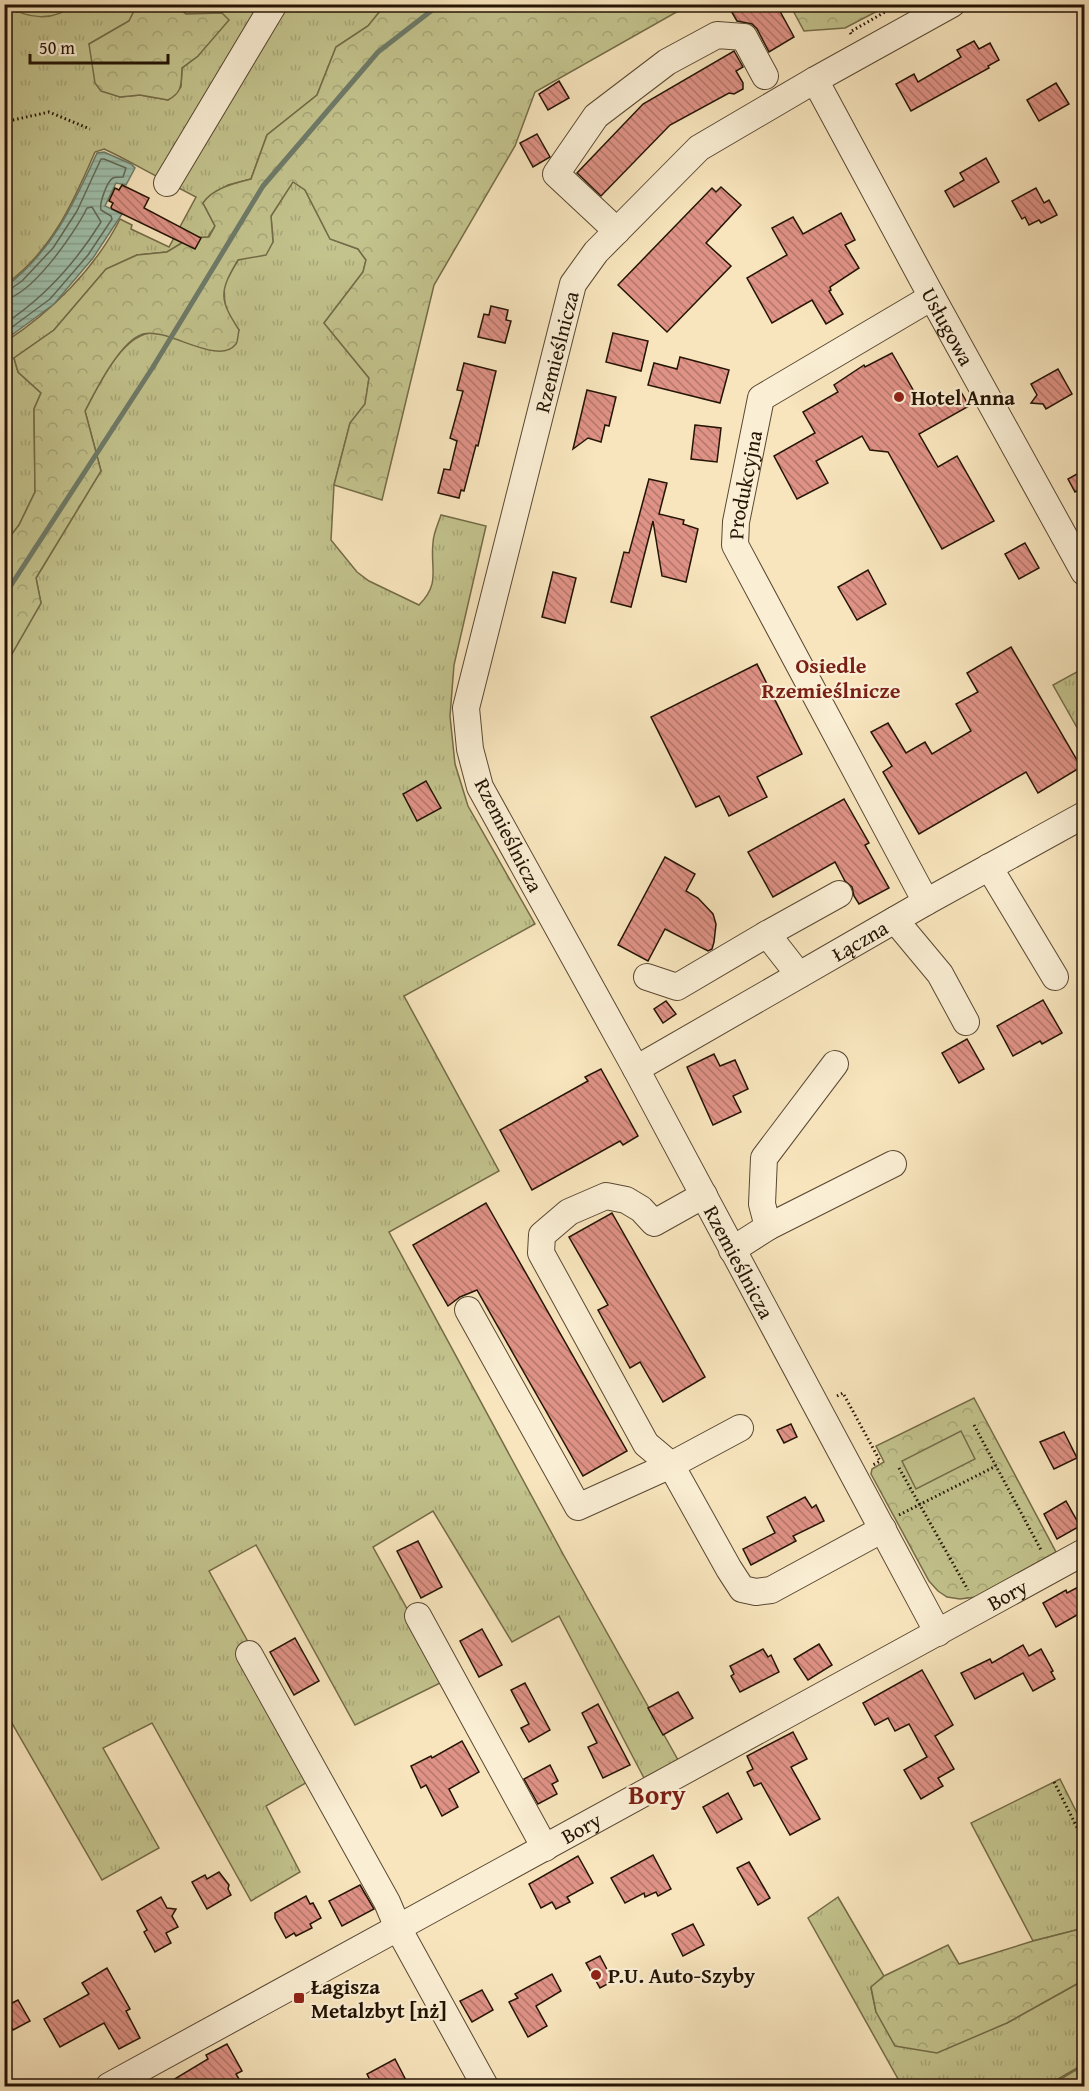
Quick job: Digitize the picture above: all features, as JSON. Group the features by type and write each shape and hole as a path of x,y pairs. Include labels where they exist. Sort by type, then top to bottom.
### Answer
{"street":[{"path":"167,183 274,4"},
{"name":"Rzemieślnicza","path":"938,1633 888,1524 732,1250 636,1069 480,787 470,749 466,708 573,284 596,252 699,148 815,80 961,7"},
{"path":"617,231 556,174 596,116 667,63 717,35 744,37 765,76"},
{"name":"Usługowa","path":"815,80 1084,572"},
{"name":"Produkcyjna","path":"926,902 821,725 735,545 735,522 761,398 932,297"},
{"name":"Łączna","path":"636,1069 926,902 1084,815"},
{"path":"989,867 1055,977"},
{"path":"647,977 677,987 839,894"},
{"path":"895,920 940,974 966,1022"},
{"path":"767,934 799,975"},
{"path":"768,1227 762,1204 764,1158 835,1065"},
{"path":"732,1250 768,1227 893,1164"},
{"path":"704,1196 654,1223 641,1209 627,1200 606,1196 569,1212 542,1235 541,1253 646,1444 671,1465 742,1589 756,1592 771,1590 888,1524"},
{"path":"468,1310 578,1507 671,1465 740,1428"},
{"name":"Bory","path":"109,2086 1084,1552"},
{"path":"418,1616 545,1848"},
{"path":"249,1654 387,1902 398,1928 485,2086"}],"path":[{"path":"853,38 850,32 899,4"},
{"path":"961,7 980,4"},
{"path":"4,122 49,112 90,129"},
{"path":"829,1400 843,1393 880,1461 866,1469"},
{"path":"974,1425 1041,1550"},
{"path":"888,1524 920,1504 996,1466"},
{"path":"899,1468 968,1591"},
{"path":"1054,1782 1084,1841"}],"green space":[{"path":"5,5 16,12 68,8 72,5 137,5 129,21 89,44 120,97 140,95 168,100 181,87 182,68 198,56 222,13 186,14 174,5 268,5 162,179 104,149 95,152 69,208 48,242 21,272 5,285"},
{"path":"8,5 72,5 57,14 40,17 15,10"},
{"path":"137,5 174,5 186,14 222,13 229,20 198,56 182,68 179,91 168,100 140,95 120,97 101,91 95,83 89,44 129,21"},
{"path":"282,5 385,5 368,26 336,47 317,95 267,135 251,179 228,185 203,203 215,226 208,237 190,238 167,252 137,255 106,269 54,330 14,358 18,372 41,393 34,409 35,492 19,525 5,543 5,342 55,303 85,272 120,219 132,225 131,229 169,247 196,197 173,185"},
{"path":"385,5 689,5 535,92 515,146 434,285 382,500 334,485 350,423 365,404 369,378 324,323 363,272 366,260 358,249 330,239 305,190 293,182 271,216 273,242 266,255 238,260 227,280 225,303 239,330 236,344 228,350 217,351 153,333 143,334 134,338 126,346 102,379 85,411 101,471 36,578 41,603 5,666 5,543 19,525 35,492 34,409 41,393 18,372 14,358 54,330 106,269 137,255 167,252 190,238 209,237 215,226 203,203 218,190 251,179 267,135 317,95 336,47 368,26"},
{"path":"790,5 889,5 845,28 804,31"},
{"path":"293,181 305,190 330,239 358,249 366,260 363,272 324,323 369,378 365,404 350,423 334,485 331,540 357,572 369,581 419,605 426,597 432,583 433,540 441,515 486,526 454,665 450,716 455,764 468,806 535,924 404,996 499,1171 389,1232 563,1554 678,1760 644,1778 559,1616 512,1642 433,1511 373,1547 533,1837 440,1683 355,1725 256,1545 209,1571 321,1774 266,1806 300,1872 251,1901 152,1723 103,1748 159,1848 102,1880 5,1711 5,666 41,603 36,578 101,471 85,411 105,374 123,349 145,334 163,334 210,350 239,330 225,309 224,283 238,260 273,242 271,216"},
{"path":"1084,668 1084,740 1053,685"},
{"path":"974,1398 1056,1552 976,1597 960,1599 947,1597 929,1581 871,1474 872,1469 884,1462 876,1446"},
{"path":"961,1431 975,1459 916,1489 902,1461"},
{"path":"1060,1779 1084,1827 1084,1928 1033,1941 971,1823"},
{"path":"838,1897 884,1976 871,1988 876,2012 1007,2023 1084,1980 1084,2064 1046,2086 902,2086 808,1918"},
{"path":"1084,1928 1084,1980 1007,2023 937,2053 895,2046 876,2012 871,1987 884,1976 948,1945 959,1964"},
{"path":"1084,2065 1084,2086 1049,2086"}],"water":[{"path":"104,152 135,168 126,185 116,183 105,206 122,214 93,258 54,304 5,340 5,287 36,259 48,243 70,209 97,153"}],"building":[{"path":"727,4 776,4 794,37 769,52 757,29 752,24 737,21"},
{"path":"974,41 979,49 990,43 999,60 988,66 989,68 911,111 896,84 914,74 918,82 961,57 957,50"},
{"path":"734,51 743,67 736,71 743,83 743,89 734,94 729,93 670,125 601,196 577,173 643,104"},
{"path":"559,81 569,98 548,110 539,94"},
{"path":"1056,83 1069,104 1039,121 1027,100"},
{"path":"537,134 550,157 533,167 520,143"},
{"path":"986,158 999,182 954,207 945,191 964,180 960,173"},
{"path":"122,185 149,198 144,208 201,238 195,249 112,209 113,203 109,201 115,188 119,190"},
{"path":"721,187 741,205 706,243 731,266 667,332 618,285 712,188 716,192"},
{"path":"1036,188 1044,203 1049,200 1057,215 1041,223 1039,220 1029,225 1025,217 1022,219 1012,201"},
{"path":"841,213 855,240 845,245 859,268 830,287 829,291 843,314 826,324 812,300 772,323 747,278 787,255 772,228 793,217 803,234"},
{"path":"491,306 508,310 506,320 511,321 505,343 478,337 484,314 489,315"},
{"path":"613,333 648,341 641,371 606,362"},
{"path":"892,353 919,400 937,405 961,392 969,406 919,434 938,467 957,456 994,521 942,549 888,452 870,450 862,436 816,461 828,483 797,499 774,456 815,433 803,412 838,392 834,385 864,365 865,367"},
{"path":"680,357 729,370 720,403 648,385 654,363 677,369"},
{"path":"464,363 496,371 478,446 476,445 464,491 461,490 459,498 438,493 444,469 450,470 457,441 450,438 463,391 457,390"},
{"path":"1058,369 1072,394 1046,409 1043,404 1031,403 1037,395 1031,384"},
{"path":"587,390 616,397 609,426 605,425 601,442 588,438 573,449"},
{"path":"695,425 721,428 717,462 691,459"},
{"path":"1084,470 1084,487 1075,492 1068,479"},
{"path":"649,479 667,483 659,514 684,520 683,524 698,529 686,582 662,576 653,521 631,607 611,602 624,552 629,553"},
{"path":"1025,543 1039,568 1019,579 1005,554"},
{"path":"868,570 886,604 857,620 838,587"},
{"path":"553,572 576,578 565,623 542,617"},
{"path":"1011,647 1081,767 1038,793 1026,772 919,834 883,772 892,766 871,732 888,723 906,753 925,742 932,754 971,731 956,704 978,692 967,673"},
{"path":"757,664 802,754 757,777 767,797 729,816 719,796 696,807 651,717"},
{"path":"426,781 441,808 417,821 403,794"},
{"path":"844,799 869,843 865,845 889,888 859,904 852,887 845,881 835,862 773,897 748,852"},
{"path":"665,857 695,874 686,891 698,898 713,914 716,924 714,942 712,949 708,951 665,929 648,961 618,945"},
{"path":"1043,1000 1062,1033 1042,1044 1040,1041 1013,1056 997,1026"},
{"path":"666,1001 676,1014 663,1023 654,1009"},
{"path":"967,1039 984,1069 959,1083 942,1053"},
{"path":"714,1054 720,1066 735,1060 748,1089 733,1096 741,1112 713,1125 687,1067"},
{"path":"601,1069 638,1136 623,1145 620,1141 532,1190 500,1130 588,1081 585,1077"},
{"path":"486,1203 627,1451 583,1476 477,1290 460,1297 448,1306 413,1245"},
{"path":"612,1213 705,1377 663,1402 640,1362 630,1368 598,1310 608,1305 569,1237"},
{"path":"791,1424 797,1437 784,1443 777,1430"},
{"path":"1064,1432 1077,1458 1054,1469 1040,1442"},
{"path":"805,1497 812,1508 816,1505 824,1521 793,1536 796,1541 751,1565 743,1549 775,1533 767,1517"},
{"path":"1066,1501 1080,1526 1057,1539 1044,1514"},
{"path":"418,1541 442,1587 421,1598 397,1551"},
{"path":"1084,1584 1084,1611 1056,1627 1043,1603 1066,1590 1067,1593"},
{"path":"482,1629 502,1665 479,1677 460,1641"},
{"path":"295,1638 319,1681 294,1695 270,1652"},
{"path":"819,1644 832,1665 808,1680 794,1659"},
{"path":"1023,1645 1029,1656 1041,1649 1055,1679 1033,1691 1023,1673 975,1699 961,1673 990,1659 992,1663"},
{"path":"763,1649 768,1657 771,1655 779,1672 740,1692 731,1676 734,1674 730,1666"},
{"path":"922,1670 953,1725 935,1736 954,1769 938,1778 943,1786 921,1799 904,1770 927,1757 909,1724 895,1731 888,1718 875,1725 863,1703"},
{"path":"525,1683 550,1730 529,1742 521,1728 529,1724 511,1690"},
{"path":"678,1692 693,1718 663,1735 648,1708"},
{"path":"598,1704 630,1765 603,1778 588,1747 597,1743 582,1713"},
{"path":"793,1732 807,1759 791,1767 820,1819 790,1835 761,1783 754,1786 747,1772 753,1769 747,1756"},
{"path":"462,1741 479,1772 449,1789 458,1807 442,1816 426,1785 421,1788 411,1766 431,1756 432,1758"},
{"path":"550,1765 558,1781 552,1784 557,1794 538,1804 524,1779"},
{"path":"728,1793 742,1819 717,1833 703,1807"},
{"path":"653,1855 671,1889 658,1896 656,1892 645,1897 644,1893 625,1903 611,1878"},
{"path":"578,1856 593,1883 567,1897 570,1902 556,1909 552,1902 541,1908 529,1884"},
{"path":"749,1862 770,1898 758,1905 737,1868"},
{"path":"219,1872 229,1885 231,1895 207,1909 192,1882 205,1875 207,1879"},
{"path":"360,1885 374,1909 342,1926 329,1901"},
{"path":"306,1896 310,1904 313,1903 321,1918 310,1924 312,1928 286,1938 275,1918 275,1913"},
{"path":"161,1897 167,1908 176,1909 172,1916 178,1927 166,1933 171,1943 155,1952 144,1932 147,1930 137,1911"},
{"path":"693,1924 704,1945 683,1956 672,1934"},
{"path":"600,1956 613,1981 600,1988 586,1963"},
{"path":"107,1968 130,2009 126,2011 140,2038 119,2049 104,2023 60,2047 44,2019 89,1994 82,1983"},
{"path":"552,1974 561,1991 536,2006 547,2026 528,2037 509,2002 518,1998 515,1994"},
{"path":"482,1990 493,2010 472,2022 460,2001"},
{"path":"18,2000 30,2021 13,2030 10,2026 4,2029 4,2007"},
{"path":"227,2044 242,2071 236,2074 243,2086 163,2086 208,2059 206,2055"},
{"path":"395,2059 409,2086 373,2086 367,2074"}],"waterway":[{"path":"4,596 153,367 263,186 378,52 440,4"}],"place":[{"name":"Hotel Anna","path":"899,397"},
{"name":"P.U. Auto-Szyby","path":"596,1975"},
{"name":"Łagisza Metalzbyt [nż]","path":"299,1998"}],"district":[{"name":"Osiedle Rzemieślnicze","path":"831,678"},
{"name":"Bory","path":"657,1794"}]}
